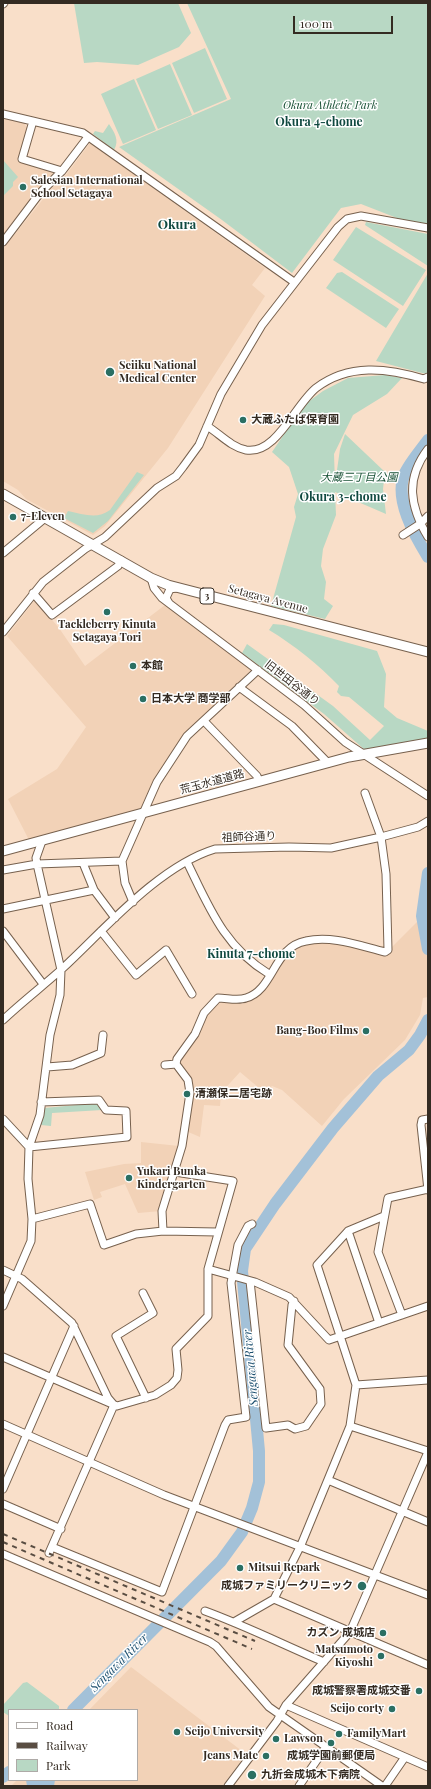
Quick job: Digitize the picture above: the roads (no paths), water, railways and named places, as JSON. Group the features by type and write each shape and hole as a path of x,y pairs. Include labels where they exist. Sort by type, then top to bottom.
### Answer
{"main road":[{"name":"Setagaya Avenue","path":"3,494 122,560 151,578 176,588 428,652"},
{"name":"荒玉水道道路","path":"3,851 362,754 428,742"}],"street":[{"path":"3,114 83,132 294,282"},
{"path":"33,121 22,158 62,171"},
{"path":"3,242 40,193 62,171 88,137"},
{"path":"3,632 43,582 85,549 94,545 113,531 157,488 176,476 199,445 227,383 262,325 338,227 347,219 362,216 428,228"},
{"path":"207,426 235,446 246,450 264,448 273,441 302,401 317,388 336,378 348,373 379,369 396,371 424,379 428,377"},
{"path":"428,449 419,463 414,479 413,502 420,524 428,538"},
{"path":"404,533 420,524 428,516"},
{"path":"3,553 46,518"},
{"path":"33,593 52,615 118,566 122,560"},
{"name":"旧世田谷通り","path":"151,578 157,593 304,705 345,742 428,796"},
{"path":"169,603 166,598 168,592 170,589 176,588"},
{"path":"133,902 125,883 122,861 142,814 167,766 187,736 258,670"},
{"path":"239,687 292,726 328,763"},
{"path":"204,721 257,776 259,782"},
{"path":"176,1064 179,1054 195,1034 204,1013 213,1001 218,998 246,998 257,993 262,989 269,974 290,948 307,940 334,940 385,952 388,950 386,874 382,837 365,793"},
{"name":"祖師谷通り","path":"3,1020 61,970 133,902 166,875 187,862 215,849 289,846 330,848 382,837 418,827 428,821"},
{"path":"3,1306 31,1241 32,1219 28,1179 29,1147 40,1115 50,1034 60,995 61,970 36,858 42,841"},
{"path":"3,870 37,864 122,861"},
{"path":"187,862 225,935 245,958 269,974"},
{"path":"83,863 94,890 115,918"},
{"path":"3,909 94,890"},
{"path":"3,931 43,984"},
{"path":"101,932 136,974 166,950 192,994"},
{"path":"47,1067 72,1065 101,1052 103,1035"},
{"path":"165,1065 176,1064"},
{"path":"163,1231 162,1211 182,1146 190,1093 188,1080 176,1064"},
{"path":"29,1147 127,1137 126,1112 106,1110 99,1100 41,1102"},
{"path":"3,1119 29,1147"},
{"path":"402,1315 378,1252 388,1198 428,1190 421,1125 422,1120 428,1119"},
{"path":"3,1357 114,1405 146,1398 164,1390 177,1378 178,1370 176,1349 208,1316 208,1269 217,1232 233,1181 175,1172"},
{"path":"32,1219 90,1204 104,1246 136,1234 163,1231 217,1232"},
{"path":"234,1622 274,1598 300,1545 350,1426 356,1385 317,1265 348,1231 384,1216"},
{"path":"114,1405 61,1529 50,1550 162,1592 225,1424 228,1420 246,1417 231,1283 234,1276 238,1245 248,1226 252,1224"},
{"path":"348,1231 379,1323"},
{"path":"208,1269 249,1281 289,1297 329,1340 428,1306"},
{"path":"3,1270 16,1276 59,1311 74,1326 108,1398 114,1405"},
{"path":"249,1281 266,1428 288,1425 295,1429 306,1426 321,1404 320,1389 288,1345 292,1305 294,1301"},
{"path":"143,1293 153,1313 116,1336 146,1398"},
{"path":"3,1489 74,1326"},
{"path":"356,1385 428,1380"},
{"path":"3,1424 164,1495 300,1545 428,1595"},
{"path":"228,1786 278,1721 286,1705 350,1632 428,1451 350,1426"},
{"path":"328,1480 428,1522"},
{"path":"3,1504 61,1529"},
{"path":"3,1554 173,1626 216,1646 269,1707 384,1786 405,1757"},
{"path":"274,1598 350,1632 428,1664"},
{"path":"205,1611 234,1622 277,1643 324,1662"},
{"path":"286,1705 428,1767"},
{"path":"299,1786 326,1747"}],"water":[{"path":"26,1781 55,1781 54,1786 27,1786"}],"waterway":[{"name":"Sengawa River","path":"428,440 405,473 402,483 402,494 407,516 417,539 428,557"},
{"name":"Sengawa River","path":"428,873 422,916 428,949"},
{"name":"Sengawa River","path":"74,1709 221,1561 242,1532 252,1508 259,1482 259,1451 242,1271 245,1249 275,1204 333,1128 378,1076 409,1050 420,1035 428,1020"},
{"name":"Sengawa River","path":"3,1777 8,1773"}],"railway":[{"path":"3,1534 255,1641"},
{"path":"3,1542 252,1649"}],"place":[{"name":"Salesian International School Setagaya","path":"23,187"},
{"name":"Seiiku National Medical Center","path":"110,372"},
{"name":"大蔵ふたば保育園","path":"243,420"},
{"name":"7-Eleven","path":"13,517"},
{"name":"Tackleberry Kinuta Setagaya Tori","path":"107,612"},
{"name":"本館","path":"133,666"},
{"name":"日本大学 商学部","path":"143,699"},
{"name":"Bang-Boo Films","path":"366,1031"},
{"name":"清瀬保二居宅跡","path":"187,1094"},
{"name":"Yukari Bunka Kindergarten","path":"129,1178"},
{"name":"Mitsui Repark","path":"240,1568"},
{"name":"成城ファミリークリニック","path":"362,1586"},
{"name":"カズン 成城店","path":"383,1633"},
{"name":"Matsumoto Kiyoshi","path":"381,1656"},
{"name":"成城警察署成城交番","path":"419,1691"},
{"name":"Seijo corty","path":"392,1709"},
{"name":"Seijo University","path":"177,1732"},
{"name":"FamilyMart","path":"339,1734"},
{"name":"Lawson","path":"276,1739"},
{"name":"成城学園前郵便局","path":"331,1743"},
{"name":"Jeans Mate","path":"266,1756"},
{"name":"九折会成城木下病院","path":"252,1775"}],"district":[{"name":"Okura 4-chome","path":"319,122"},
{"name":"Okura","path":"177,225"},
{"name":"Okura 3-chome","path":"343,497"},
{"name":"Kinuta 7-chome","path":"251,954"}],"park label":[{"name":"Okura Athletic Park","path":"330,106"},
{"name":"大蔵三丁目公園","path":"359,478"}]}
